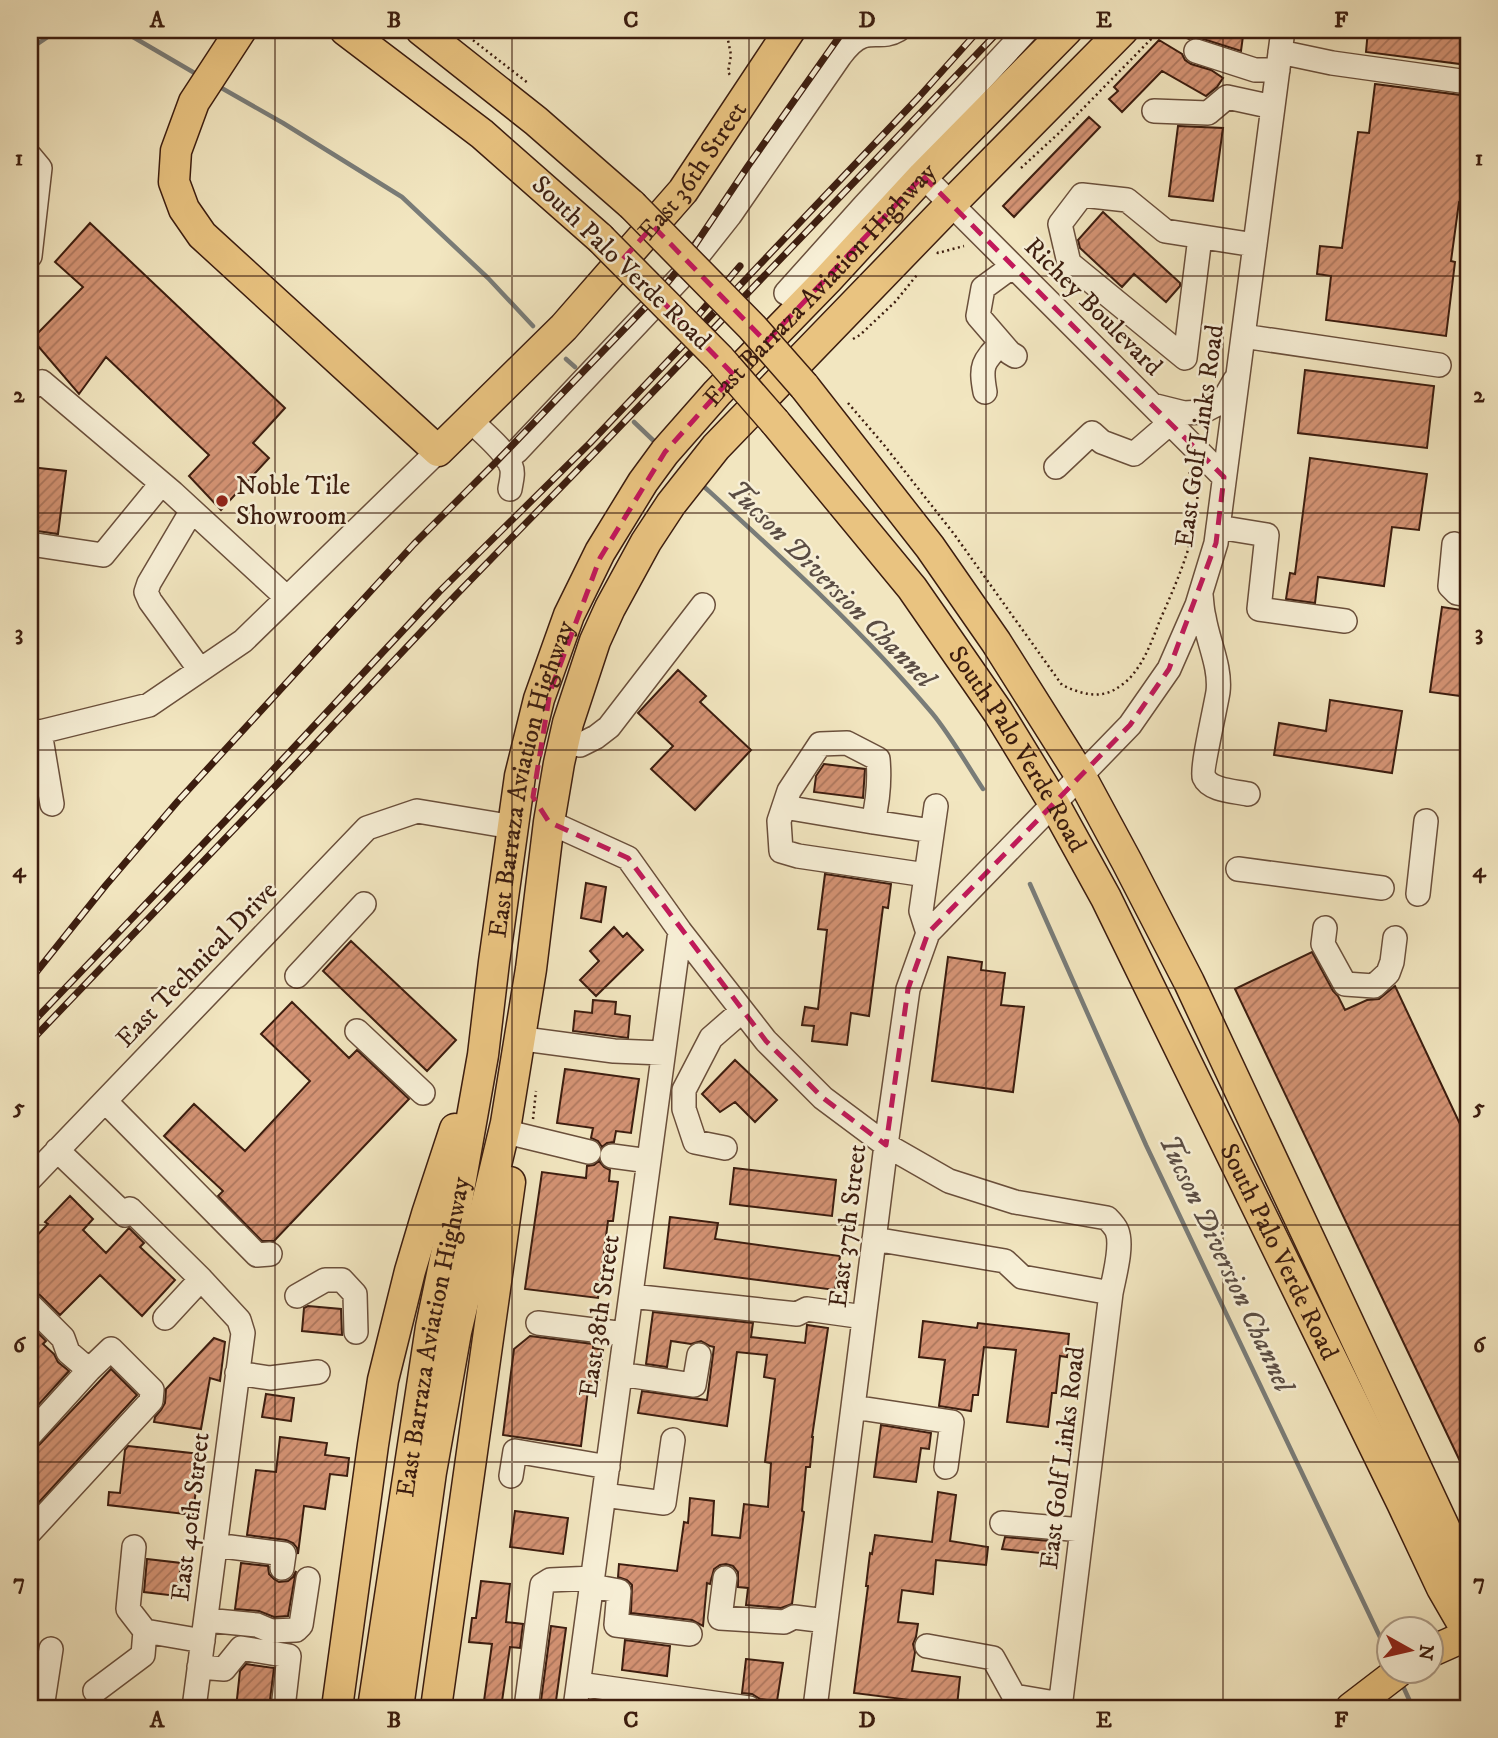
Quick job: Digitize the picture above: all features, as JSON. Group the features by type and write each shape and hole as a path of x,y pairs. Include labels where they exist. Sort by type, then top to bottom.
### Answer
{"main road":[{"path":"242,30 194,102 176,151 174,182 184,209 202,235 438,451"},
{"name":"South Palo Verde Road","path":"345,30 482,134 600,238 719,358 912,588 998,712 1053,802 1106,898 1442,1588 1468,1634"},
{"name":"South Palo Verde Road","path":"421,30 536,121 632,205 752,327 804,386 930,547 996,642 1080,775 1189,982 1468,1578"},
{"name":"East 36th Street","path":"438,451 564,327 683,191 788,30"},
{"name":"East Barraza Aviation Highway","path":"373,1708 431,1327 483,1055 520,776 538,699 553,657 586,578 624,512 665,452 923,176 1067,30"},
{"name":"East Barraza Aviation Highway","path":"398,1708 431,1472 454,1345 506,1123 531,970 549,822 564,740 579,684 600,630 646,542 671,504 716,447 1123,30"},
{"path":"549,822 536,810 533,780 550,692 576,614 600,558 624,512"},
{"path":"337,1708 383,1380 420,1237 466,1097 481,1038 494,962"},
{"path":"436,1708 509,1184 531,970"},
{"path":"1446,1644 1468,1634"},
{"path":"1351,1708 1379,1686"}],"street":[{"path":"507,459 681,277 730,215 846,49 863,36 882,35 898,30"},
{"path":"786,293 1027,30"},
{"path":"1196,51 1255,70 1280,51 1332,63 1468,82"},
{"name":"East Golf Links Road","path":"1053,802 1130,725 1169,669 1197,605 1216,543 1280,51"},
{"path":"1154,111 1208,113 1227,97 1273,107"},
{"path":"30,256 35,162"},
{"name":"Richey Boulevard","path":"923,176 1224,477"},
{"path":"1200,237 1185,358 1069,263 1060,224 1082,195 1127,200 1165,231 1255,245"},
{"path":"985,392 982,376 985,360 1008,350 978,316 983,288 1013,266"},
{"path":"1243,335 1439,365"},
{"path":"1152,405 1184,413 1202,412 1223,401 1237,378"},
{"path":"30,388 42,382 161,484 287,598"},
{"path":"470,420 504,454 512,467 510,489"},
{"path":"1056,467 1092,433 1102,442 1134,454 1170,423"},
{"path":"52,804 35,732 149,705 243,641 438,451"},
{"path":"30,544 103,555 161,484"},
{"path":"191,512 146,592 200,670"},
{"path":"1218,527 1267,535 1259,609 1345,621"},
{"path":"1454,544 1450,586 1457,593 1468,595"},
{"path":"1201,591 1203,617 1218,672 1219,689 1203,768 1204,778 1212,787 1248,794"},
{"path":"564,740 580,745 609,727 703,605"},
{"path":"1169,669 1189,652 1204,652 1214,660"},
{"path":"873,822 880,780 878,759 847,743 820,744 789,791 779,821 781,851 798,856 926,875"},
{"name":"East 37th Street","path":"816,1708 908,989 928,933 1053,802"},
{"path":"928,933 920,911 936,806"},
{"path":"784,807 932,831"},
{"name":"East Technical Drive","path":"30,1179 367,828 417,811 513,827"},
{"path":"1418,894 1426,821"},
{"path":"549,822 628,858 680,931 766,1041 823,1098 886,1145"},
{"path":"1238,869 1382,888"},
{"path":"297,976 364,904"},
{"path":"1325,929 1322,944 1345,984 1374,986 1388,973 1395,938"},
{"name":"East 38th Street","path":"575,1708 680,931"},
{"path":"725,1148 695,1142 684,1109 684,1090 711,1038 742,1011"},
{"path":"358,1031 423,1093"},
{"path":"524,1039 614,1051 663,1053"},
{"path":"105,1101 257,1255 270,1254"},
{"path":"514,1134 589,1152"},
{"name":"East Golf Links Road","path":"886,1145 948,1181 1015,1202 1107,1218 1118,1232 1117,1258 1060,1706"},
{"path":"57,1150 125,1215 130,1209 239,1320 243,1333 260,1317"},
{"path":"612,1156 649,1161"},
{"path":"874,1239 1005,1261 1022,1277 1111,1293"},
{"path":"165,1318 201,1279"},
{"path":"297,1296 325,1280 342,1280 355,1294 356,1332"},
{"path":"631,1296 797,1314 807,1309 864,1317"},
{"path":"30,1305 63,1338 68,1352 89,1370"},
{"path":"538,1323 625,1334"},
{"name":"East 40th Street","path":"194,1708 243,1333"},
{"path":"30,1435 111,1349 152,1390 151,1401 30,1532"},
{"path":"620,1374 694,1385 699,1355"},
{"path":"237,1373 270,1378 318,1372"},
{"path":"853,1407 952,1422 946,1466"},
{"path":"604,1495 664,1503 673,1440"},
{"path":"511,1476 515,1451 608,1467"},
{"path":"1002,1523 1082,1530"},
{"path":"215,1545 284,1554 282,1568"},
{"path":"95,1691 143,1655 145,1631 128,1609 134,1547"},
{"path":"725,1578 720,1618 784,1622 793,1617 826,1621"},
{"path":"145,1631 204,1630 257,1625 271,1631 296,1630 301,1625 308,1579"},
{"path":"526,1708 542,1585 550,1580 592,1582 620,1591 616,1625 690,1634"},
{"path":"927,1646 993,1658 1014,1696 1060,1706"},
{"path":"200,1667 224,1668 242,1648 289,1656 283,1708"},
{"path":"41,1708 51,1649"},
{"path":"579,1684 675,1703 749,1708"}],"path":[{"path":"726,30 731,55 728,72 730,75"},
{"path":"1021,167 1059,133 1160,30"},
{"path":"935,250 938,253 968,246"},
{"path":"843,397 954,534 1062,685 1091,695 1113,691 1134,674 1177,581 1192,536 1197,507 1195,480 1186,467"}],"highlighted area":[{"path":"923,176 1224,477 1216,543 1169,669 1130,725 928,933 908,989 886,1145 823,1098 766,1041 628,858 549,822 533,797 550,692 600,558 665,452 734,375 622,260 653,226 766,342"}],"building":[{"path":"1168,30 1233,30 1232,33 1243,36 1241,51 1200,38 1189,39"},
{"path":"1368,30 1468,30 1468,65 1366,52"},
{"path":"1159,40 1182,54 1191,64 1211,70 1223,78 1206,96 1162,71 1122,112 1109,99 1118,91 1114,87"},
{"path":"1375,84 1468,96 1468,171 1464,201 1459,202 1451,261 1455,262 1446,336 1326,320 1331,276 1317,274 1320,246 1342,248 1358,132 1369,133"},
{"path":"1089,117 1100,127 1014,217 1003,206"},
{"path":"1178,126 1223,128 1213,201 1169,196"},
{"path":"1103,212 1180,283 1166,302 1134,274 1122,287 1080,248 1078,240"},
{"path":"90,223 285,408 253,443 269,458 221,510 189,476 209,455 106,357 79,394 32,339 83,287 55,262"},
{"path":"1305,370 1434,386 1427,448 1298,433"},
{"path":"1310,458 1427,474 1419,530 1392,527 1384,586 1318,577 1315,603 1286,599 1290,573 1295,574"},
{"path":"30,467 66,471 58,534 30,530"},
{"path":"1442,607 1468,611 1468,697 1430,692"},
{"path":"678,670 706,696 700,702 751,750 695,810 651,769 673,746 638,713"},
{"path":"1330,700 1402,711 1392,773 1274,755 1279,723 1326,731"},
{"path":"824,764 865,769 863,798 814,792 816,776"},
{"path":"825,874 891,884 888,908 883,907 869,1016 851,1013 847,1045 812,1041 814,1026 802,1025 805,1007 818,1009 827,930 818,929"},
{"path":"586,883 606,887 601,922 581,918"},
{"path":"614,927 623,937 627,933 643,950 596,996 580,980 599,961 590,951"},
{"path":"351,941 456,1040 427,1071 323,971"},
{"path":"1312,952 1345,1010 1367,1000 1379,999 1395,986 1468,1141 1468,1478 1235,989"},
{"path":"948,957 982,962 981,970 1005,973 1001,1005 1024,1007 1013,1092 932,1081"},
{"path":"593,1000 616,1002 615,1014 630,1016 628,1038 573,1031 575,1011 592,1013"},
{"path":"292,1002 349,1058 357,1050 409,1099 274,1241 262,1241 218,1196 223,1191 164,1136 194,1104 245,1151 310,1081 261,1034"},
{"path":"735,1060 777,1100 755,1122 735,1102 720,1112 702,1094"},
{"path":"565,1069 639,1079 631,1133 616,1131 614,1142 602,1147 598,1141 591,1138 593,1128 557,1123"},
{"path":"599,1161 610,1170 609,1181 618,1182 613,1221 608,1221 598,1298 525,1289 542,1172 586,1178 587,1166"},
{"path":"734,1168 836,1180 832,1216 730,1204"},
{"path":"70,1196 93,1219 83,1230 106,1253 129,1228 144,1243 140,1247 175,1280 142,1316 100,1275 60,1315 40,1295 30,1291 30,1243 48,1224 45,1222"},
{"path":"670,1217 718,1223 715,1239 840,1256 835,1290 664,1268"},
{"path":"308,1306 341,1309 342,1335 302,1331 304,1308"},
{"path":"653,1312 753,1323 751,1337 805,1343 807,1325 828,1328 810,1467 806,1467 804,1512 792,1604 781,1608 746,1605 748,1588 738,1587 738,1572 733,1566 726,1564 714,1569 710,1584 707,1583 703,1626 692,1620 631,1613 632,1585 618,1577 619,1564 677,1571 684,1522 688,1523 690,1498 714,1501 712,1535 740,1538 744,1504 768,1507 771,1463 765,1462 775,1379 764,1377 767,1355 737,1352 727,1426 638,1413 642,1391 707,1400 714,1347 701,1341 691,1344 671,1341 667,1367 646,1364"},
{"path":"923,1321 977,1328 978,1323 1069,1334 1067,1357 1060,1356 1056,1393 1052,1393 1048,1427 1007,1422 1016,1350 984,1347 978,1395 973,1395 971,1411 939,1406 945,1360 919,1357"},
{"path":"30,1325 46,1341 43,1344 58,1362 69,1371 30,1414"},
{"path":"530,1336 593,1344 593,1348 603,1350 598,1391 588,1390 581,1446 503,1435 514,1349"},
{"path":"214,1338 225,1342 220,1381 210,1378 201,1429 154,1422 165,1403 166,1389"},
{"path":"111,1369 137,1395 30,1512 30,1449 40,1444"},
{"path":"266,1394 294,1398 291,1421 262,1417"},
{"path":"881,1425 931,1433 929,1449 921,1448 916,1482 874,1477"},
{"path":"280,1437 327,1443 325,1455 349,1458 347,1476 330,1474 325,1509 304,1506 298,1554 293,1543 286,1540 247,1535 256,1470 276,1472"},
{"path":"128,1446 200,1454 193,1515 108,1505 109,1492 120,1493 125,1450"},
{"path":"938,1492 956,1495 950,1541 988,1547 986,1565 936,1560 933,1594 902,1590 898,1622 918,1624 913,1644 915,1652 912,1671 960,1677 957,1706 854,1693 870,1553 872,1554 875,1535 932,1542"},
{"path":"515,1511 568,1518 563,1554 510,1547"},
{"path":"1005,1537 1050,1541 1050,1554 1002,1549"},
{"path":"147,1559 181,1563 177,1596 144,1592"},
{"path":"241,1563 268,1566 269,1574 279,1582 288,1581 296,1571 288,1616 274,1617 259,1611 235,1609"},
{"path":"481,1581 510,1584 506,1622 523,1624 520,1648 510,1647 501,1708 483,1708 492,1644 469,1642 472,1618 476,1618"},
{"path":"551,1626 566,1628 555,1708 540,1708"},
{"path":"625,1640 670,1646 667,1676 622,1670"},
{"path":"746,1659 783,1663 777,1701 742,1693"},
{"path":"246,1664 274,1668 269,1708 236,1708 240,1671"}],"waterway":[{"path":"30,49 58,30"},
{"name":"Tucson Diversion Channel","path":"121,30 198,75"},
{"name":"Tucson Diversion Channel","path":"218,86 402,197 488,278 533,326"},
{"path":"566,359 575,367"},
{"name":"Tucson Diversion Channel","path":"634,422 657,444"},
{"name":"Tucson Diversion Channel","path":"700,483 820,594 905,682 939,722 983,789"},
{"name":"Tucson Diversion Channel","path":"1030,884 1146,1145 1376,1629"},
{"name":"Tucson Diversion Channel","path":"1403,1686 1413,1708"}],"railway":[{"path":"30,980 178,801 414,544 659,293 681,266 844,30"},
{"path":"30,1025 439,592 590,443 918,98 979,30"},
{"path":"30,1042 1000,30"},
{"path":"694,320 740,266"}],"place":[{"name":"Noble Tile Showroom","path":"222,501"}]}
